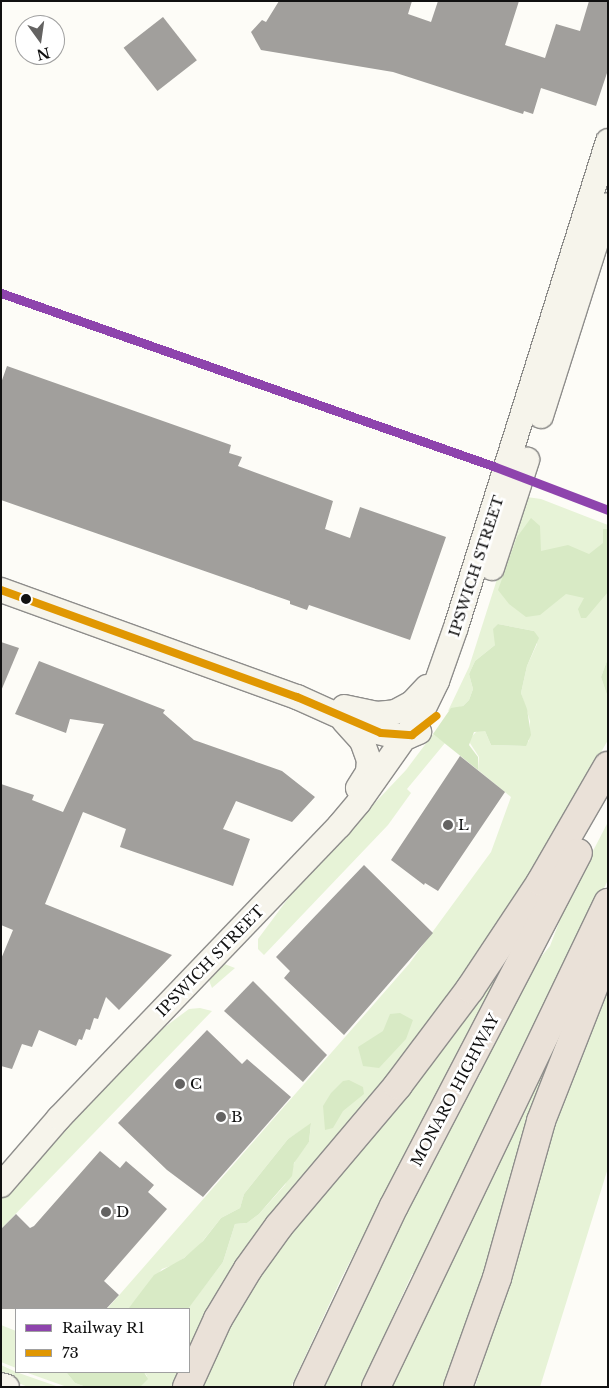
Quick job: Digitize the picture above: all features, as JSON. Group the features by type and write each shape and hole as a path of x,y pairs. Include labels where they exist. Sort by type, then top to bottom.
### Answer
{"highway":[{"path":"187,1386 215,1326 248,1269 288,1216 398,1085 470,989 541,882 608,766"},
{"name":"MONARO HIGHWAY","path":"308,1387 394,1206 608,797"},
{"path":"376,1387 608,903"},
{"path":"458,1387 497,1278 541,1121 608,950"}],"main road":[{"name":"IPSWICH STREET","path":"529,428 606,155"},
{"name":"IPSWICH STREET","path":"359,802 400,764 436,716 463,656 501,514 529,428 608,205"},
{"name":"IPSWICH STREET","path":"1,1185 59,1118 339,826 359,802 406,737 430,696 501,514"},
{"path":"1,590 297,697 380,733 406,737 418,732 436,716"},
{"path":"297,697 377,714 395,712 412,704 425,690 448,650"},
{"path":"339,826 354,792 365,779 369,766 362,741 340,717"},
{"name":"IPSWICH STREET","path":"1,1167 59,1118"},
{"path":"1,1385 6,1387"}],"green space":[{"path":"527,497 541,499 608,525 608,658 601,677 608,698 608,740 523,889 443,1006 429,1019 421,1037 239,1258 215,1297 190,1349 189,1307 223,1262 235,1224 247,1223 259,1214 285,1185 296,1159 309,1142 311,1124 288,1139 244,1194 240,1208 221,1218 198,1247 176,1264 162,1269 129,1308 108,1308 409,964 491,852 511,797 478,770 479,757 468,740 479,729 485,731 491,745 522,746 529,741 530,721 521,693 527,666 537,644 534,631 498,624 495,645 475,661 469,674 473,689 469,700 463,706 448,711 469,667 511,535"},
{"path":"531,518 540,526 541,551 568,545 589,554 603,543 603,529 608,529 608,592 586,618 581,618 578,609 584,598 566,594 540,615 526,617 509,604 498,590 517,537"},
{"path":"498,624 534,631 539,638 527,666 521,693 527,709 531,735 526,746 491,745 485,731 474,732 469,745 478,757 478,770 433,734 451,708 463,706 469,700 473,689 469,674 475,661 495,645 493,629"},
{"path":"608,658 608,698 601,677"},
{"path":"433,734 445,743 407,789 411,793 388,825 264,955 258,949 258,939 301,881 406,770"},
{"path":"608,822 608,880 417,1274 412,1274 361,1387 319,1387 431,1160 481,1073 479,1071 535,964 550,946 568,899"},
{"path":"510,951 341,1279 291,1387 196,1387 243,1293"},
{"path":"222,963 235,968 212,988 208,978"},
{"path":"608,979 608,1168 540,1387 475,1387 504,1294 543,1149"},
{"path":"580,991 467,1331 444,1387 391,1387"},
{"path":"200,1008 212,1011 1,1229 1,1195 150,1038 189,1009"},
{"path":"400,1013 413,1020 406,1039 379,1068 363,1066 358,1047 383,1031 390,1014"},
{"path":"349,1080 363,1087 364,1094 343,1111 333,1128 325,1130 323,1106 331,1093 343,1081"},
{"path":"311,1123 309,1142 294,1163 292,1176 259,1214 247,1223 235,1224 223,1262 189,1308 129,1308 154,1275 184,1258 203,1241 221,1218 240,1208 244,1194 288,1139"},
{"path":"1,1325 15,1331 15,1368 1,1362"},
{"path":"1,1365 15,1373 59,1387 28,1387 1,1376"},
{"path":"28,1373 67,1373 75,1383 86,1387 67,1387"},
{"path":"67,1373 145,1373 148,1379 140,1387 86,1387 75,1383"},
{"path":"145,1373 179,1373 171,1387 140,1387 147,1376"}],"building":[{"path":"279,1 412,1 408,14 431,22 438,1 519,1 505,45 545,58 556,24 580,31 589,1 608,1 608,70 596,106 541,88 533,114 524,111 523,114 393,72 261,50 251,32 262,20 266,22"},
{"path":"163,17 197,60 157,91 124,48"},
{"path":"7,366 231,445 229,453 242,457 238,466 333,501 325,529 350,538 360,507 446,537 410,640 309,605 307,610 290,604 290,601 1,500 1,383"},
{"path":"1,642 19,648 1,691"},
{"path":"39,661 165,710 163,713 194,740 282,771 315,797 292,822 236,801 223,829 250,839 233,886 120,847 126,829 83,812 45,904 172,955 119,1010 106,997 98,1019 94,1018 90,1030 86,1029 82,1040 79,1039 76,1046 39,1030 32,1047 22,1044 12,1069 1,1066 1,959 13,930 1,925 1,784 34,795 32,800 63,812 104,724 70,719 66,733 15,714"},
{"name":"L","path":"460,756 505,792 438,891 425,883 424,885 391,860"},
{"path":"364,865 433,933 344,1035 284,978 290,971 276,957"},
{"path":"253,981 327,1055 303,1082 224,1011"},
{"path":"207,1030 242,1064 247,1059 291,1097 203,1197 167,1170 118,1123"},
{"path":"100,1151 120,1168 126,1161 154,1185 148,1192 167,1209 104,1281 119,1295 107,1308 1,1309 1,1229 16,1214 30,1228 34,1226"}],"rail line":[{"name":"R1","path":"1,293 493,466 608,510"}],"transit line":[{"name":"73","path":"1,590 297,697 381,733 412,735 436,716"}],"place":[{"name":"L","path":"448,825"},
{"name":"C","path":"180,1084"},
{"name":"B","path":"221,1117"},
{"name":"D","path":"106,1212"}]}
